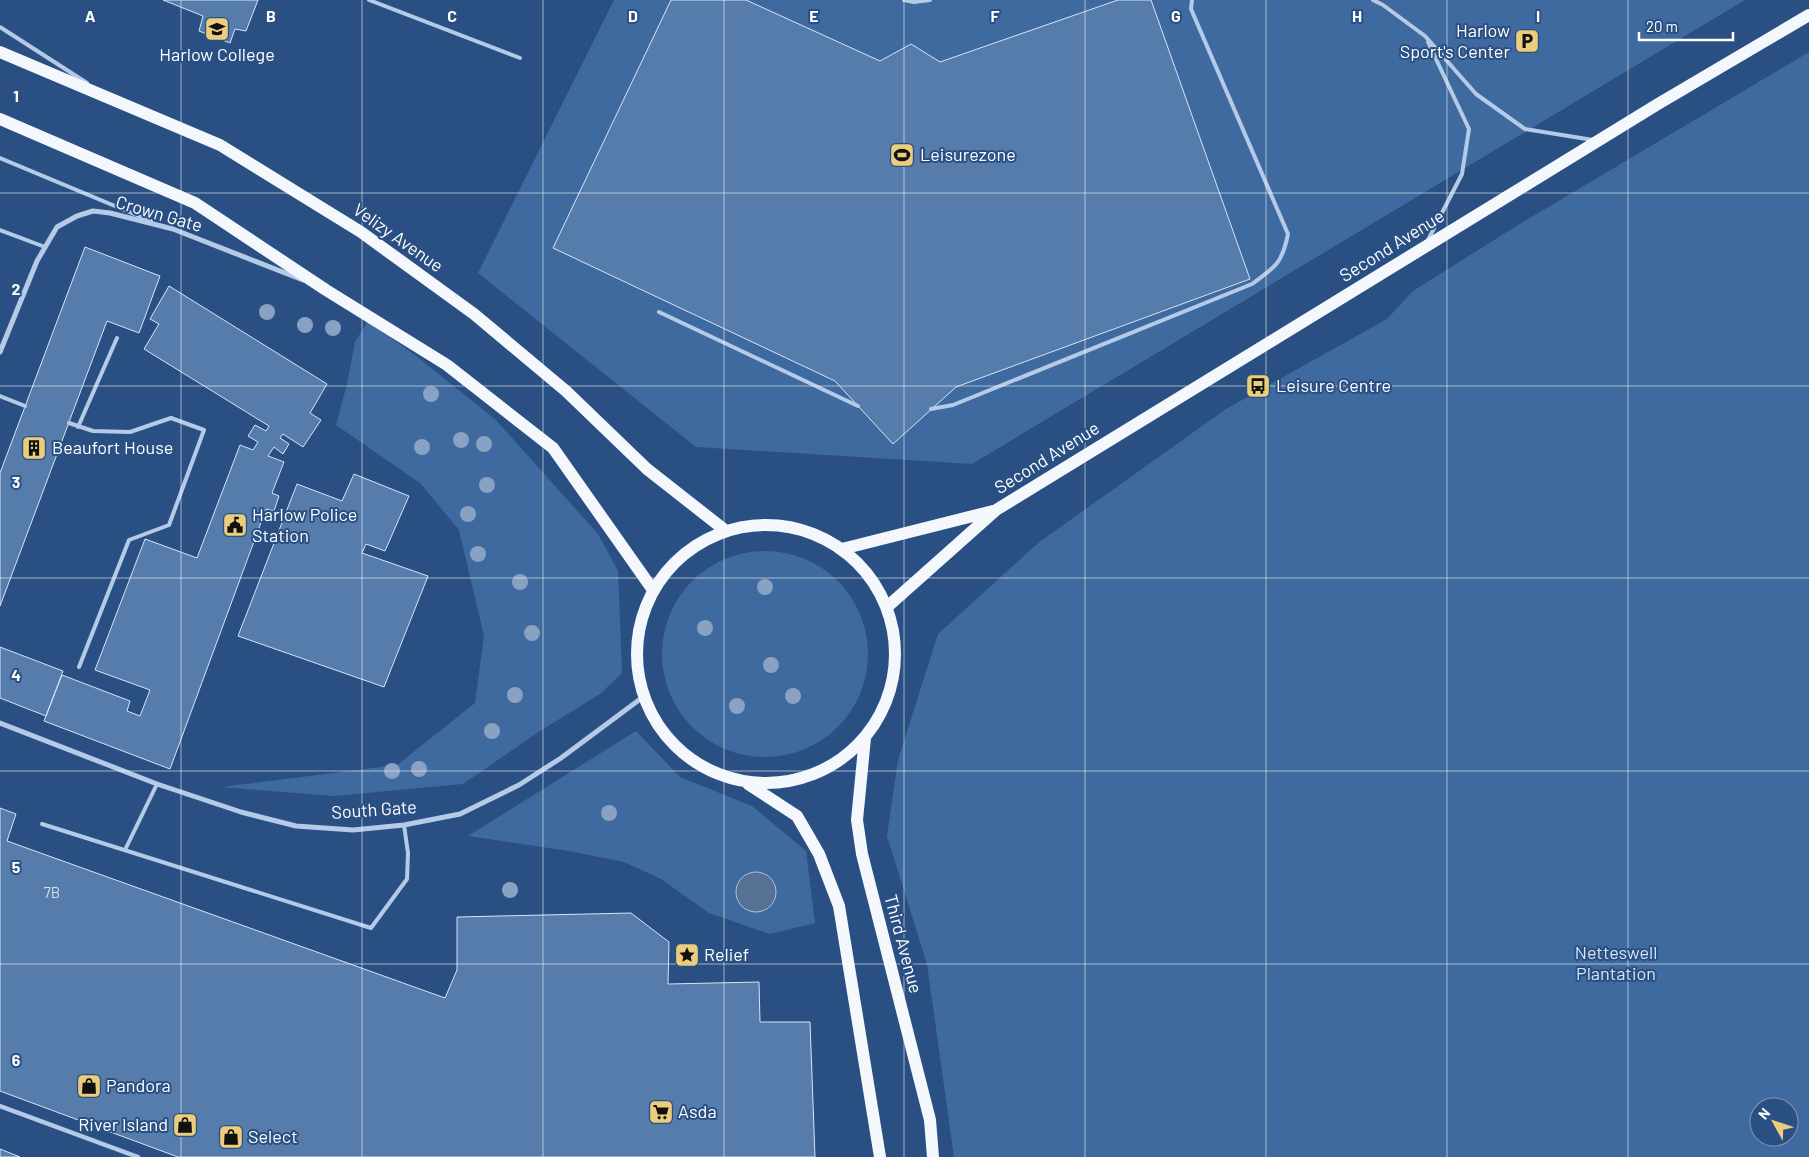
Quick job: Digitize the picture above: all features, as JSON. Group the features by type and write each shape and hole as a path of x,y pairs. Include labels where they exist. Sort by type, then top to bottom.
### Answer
{"main road":[{"name":"Second Avenue","path":"887,607 996,510 1598,141 1809,15"},
{"name":"Velizy Avenue","path":"0,52 220,145 361,232 474,314 566,391 647,469 726,531"},
{"path":"0,119 195,203 326,290 447,365 553,448 653,590"},
{"name":"Second Avenue","path":"842,549 996,510"},
{"path":"758,524 792,527 819,535 842,549 860,564 875,584 887,607 894,634 896,662 890,690 880,717 865,738 836,764 801,780 768,784 746,783 725,778 699,766 676,749 656,725 643,697 637,670 636,643 642,616 653,590 682,555 703,541 726,531 758,524"},
{"name":"Third Avenue","path":"865,738 857,820 862,854 930,1120 933,1157"},
{"path":"746,783 797,816 819,854 839,906 880,1157"}],"street":[{"name":"Crown Gate","path":"0,352 37,261 57,228 77,216 93,212 110,213 166,228 326,290"},
{"name":"South Gate","path":"0,723 211,803 296,826 353,830 404,825 460,814 519,785 561,758 643,697"},
{"path":"0,1106 138,1157"}],"lane":[{"path":"369,0 520,58"},
{"path":"904,0 914,2 930,0"},
{"path":"932,409 953,405 1252,284 1277,265 1285,250 1288,234 1191,9 1192,0"},
{"path":"1373,0 1383,5 1425,36 1476,94 1526,129 1598,141"},
{"path":"0,27 116,101"},
{"path":"1421,249 1430,238 1462,174 1469,129 1425,36"},
{"path":"0,158 166,228"},
{"path":"0,230 45,248"},
{"path":"660,312 858,406"},
{"path":"78,426 117,338"},
{"path":"0,396 25,406"},
{"path":"69,423 93,432 130,432 171,418 204,430 169,526 129,540 79,667"},
{"path":"125,850 157,784"},
{"path":"42,824 371,928 407,880 408,853 404,825"}],"green space":[{"path":"614,0 1745,0 972,464 696,447 478,273"},
{"name":"Netteswell Plantation","path":"1809,52 1809,1157 954,1157 927,964 887,836 898,760 938,634 1038,543 1226,409 1387,319 1413,291 1518,225"},
{"path":"368,321 420,359 496,420 598,534 618,571 622,673 600,694 540,731 463,784 334,796 221,787 397,765 475,703 484,636 459,530 420,483 336,425 347,384 355,342"},
{"path":"765,551 785,553 814,563 838,581 856,605 866,634 868,654 866,674 856,703 838,727 814,745 785,755 765,757 745,755 716,745 692,727 674,703 664,674 662,654 664,634 674,605 692,581 716,563 745,553"},
{"path":"636,731 680,777 752,806 806,851 815,923 770,934 709,913 661,879 624,862 569,851 468,836"}],"shaded area":[{"path":"756,872 767,875 773,881 776,892 773,903 767,909 756,912 745,909 739,903 736,892 739,881 745,875"}],"building":[{"path":"163,0 258,0 246,31 235,29 230,43 199,31 203,16"},
{"name":"Leisurezone","path":"671,0 746,0 880,61 911,44 940,62 1118,0 1151,0 1250,279 956,387 893,444 835,381 553,248"},
{"name":"Beaufort House","path":"85,247 160,276 139,333 107,321 0,606 0,473"},
{"name":"Harlow Police Station","path":"169,286 327,384 310,413 321,420 303,447 283,434 280,438 289,444 283,454 274,447 268,456 284,462 272,493 279,496 274,511 266,509 170,769 44,721 62,675 130,701 127,711 140,716 150,690 95,670 145,539 197,558 240,445 253,450 258,442 248,436 255,425 266,431 269,426 144,349 159,324 150,319"},
{"path":"354,474 409,496 385,551 366,544 362,553 428,576 384,687 238,636 297,484 342,501"},
{"path":"0,647 63,671 46,716 0,698"},
{"path":"0,808 16,814 7,841 445,998 457,970 457,917 631,913 669,942 668,984 759,982 760,1022 810,1022 815,1157 178,1157 0,1091"},
{"path":"0,1149 20,1157 0,1157"}],"place":[{"name":"Harlow College","path":"217,29"},
{"name":"Harlow Sport's Center","path":"1527,41"},
{"name":"Leisurezone","path":"902,155"},
{"name":"Leisure Centre","path":"1258,386"},
{"name":"Beaufort House","path":"34,448"},
{"name":"Harlow Police Station","path":"235,525"},
{"name":"Relief","path":"687,955"},
{"name":"Pandora","path":"89,1086"},
{"name":"Asda","path":"661,1112"},
{"name":"River Island","path":"185,1125"},
{"name":"Select","path":"231,1137"}]}
